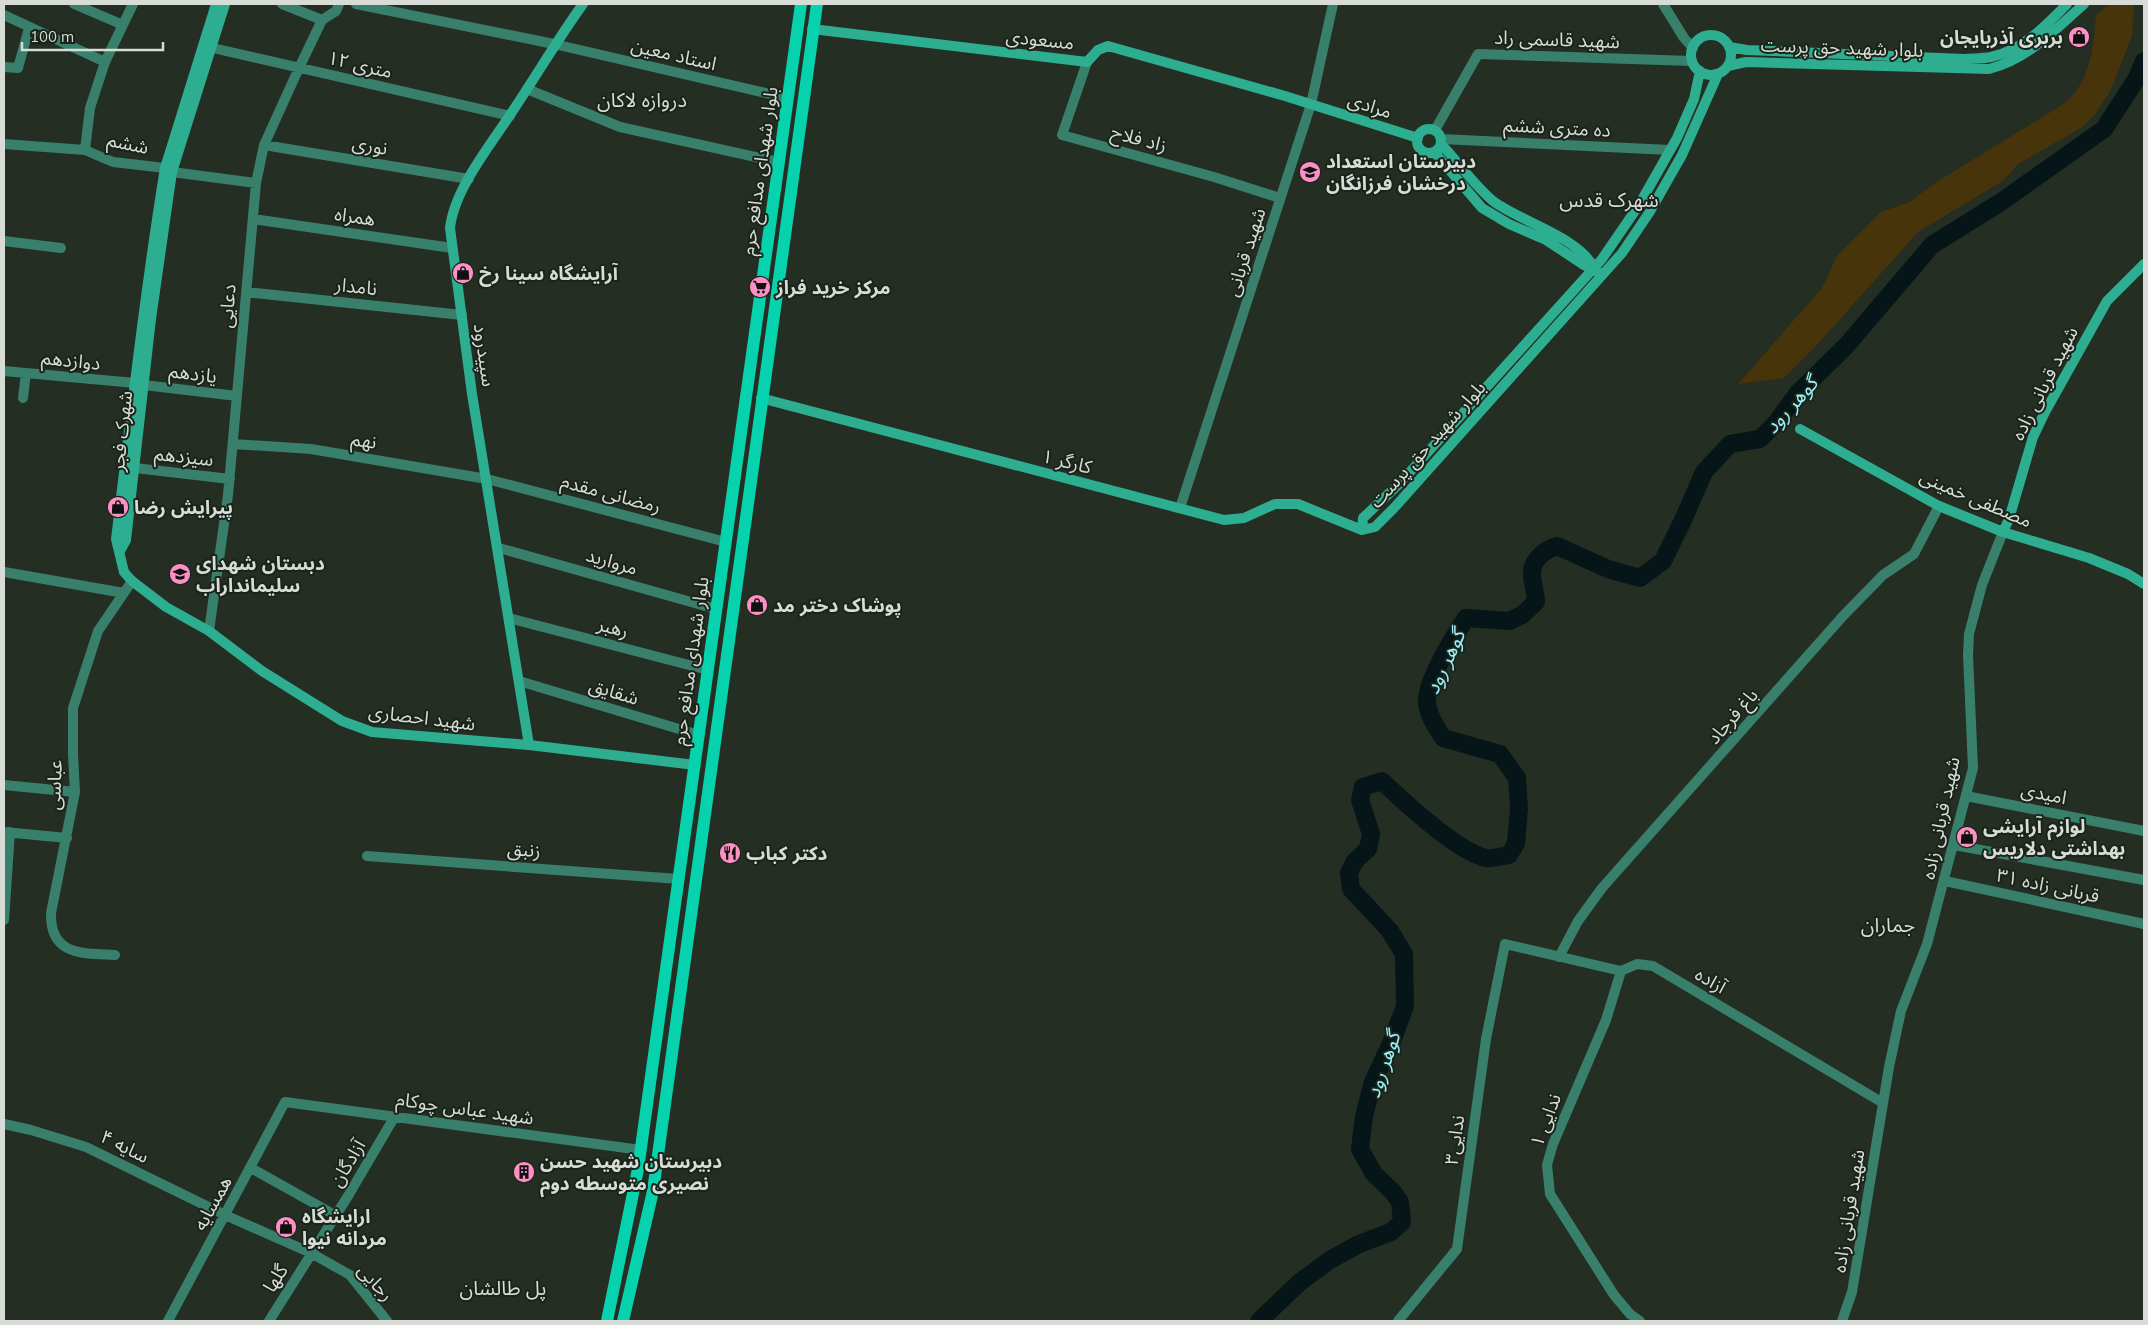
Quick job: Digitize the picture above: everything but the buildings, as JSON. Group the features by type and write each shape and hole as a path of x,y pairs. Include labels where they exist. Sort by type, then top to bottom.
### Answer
{"main road":[{"name":"بلوار شهدای مدافع حرم","path":"607,1321 641,1150 801,4"},
{"name":"بلوار شهدای مدافع حرم","path":"623,1321 653,1191 816,4"}],"street":[{"path":"74,4 123,25"},
{"path":"85,150 90,108 105,62 133,4"},
{"name":"شهرک فجر","path":"207,47 216,4"},
{"name":"شهرک فجر","path":"120,551 116,539 130,468 147,319 168,170 207,47 225,4"},
{"path":"282,4 322,20"},
{"name":"دعایی","path":"209,631 230,479 256,183 264,145 299,68 322,20 336,11 339,4"},
{"path":"356,4 554,44"},
{"name":"سپیدرود","path":"529,745 499,548 472,394 452,248 451,218 454,207 486,150 510,116 554,44 583,4"},
{"name":"شهید قربانی","path":"1180,508 1311,104 1334,4"},
{"path":"1663,4 1684,38 1693,48"},
{"name":"بلوار شهید حق پرست","path":"1728,66 1746,62 1990,58 2008,52 2023,43 2040,30 2067,4"},
{"name":"بلوار شهید حق پرست","path":"1729,47 1971,69 1989,68 2004,65 2035,47 2084,4"},
{"path":"4,16 105,62"},
{"path":"4,67 18,68 29,28"},
{"name":"مسعودی","path":"812,29 1087,62 1098,50 1108,46 1311,104"},
{"path":"1707,36 1720,38 1729,47 1731,60 1728,66 1718,74 1705,74 1692,61 1693,48 1701,38 1707,36"},
{"name":"استاد معین","path":"554,44 787,98"},
{"name":"۱۲ متری","path":"207,47 510,116"},
{"name":"شهید قاسمی راد","path":"1438,141 1478,54 1692,61"},
{"name":"زاد فلاح","path":"1087,62 1062,135 1214,177 1280,198"},
{"name":"بلوار شهید حق پرست","path":"1700,71 1694,99 1670,150 1634,213 1594,268 1400,483 1363,518 1362,530 1375,527 1525,363 1622,253 1682,155 1718,74"},
{"path":"527,89 620,127 778,162"},
{"name":"مرادی","path":"1311,104 1418,138"},
{"path":"1438,141 1426,152 1420,148 1418,138 1421,132 1428,129 1438,141 1482,208 1548,236 1590,260 1594,268 1603,276"},
{"name":"ده متری ششم","path":"1438,141 1670,150"},
{"name":"ششم","path":"4,144 85,150 112,162 256,183"},
{"name":"نوری","path":"264,145 469,179"},
{"path":"1651,183 1662,189"},
{"name":"همراه","path":"253,219 452,248"},
{"path":"4,241 61,248"},
{"name":"شهید قربانی زاده","path":"1842,1321 1852,1292 1883,1103 1901,1011 1927,944 1973,768 1968,655 1969,634 1982,585 2009,519 2033,437 2045,412 2107,301 2144,264"},
{"name":"نامدار","path":"246,292 462,316"},
{"path":"1516,355 1525,363"},
{"name":"دوازدهم","path":"4,371 139,384"},
{"path":"23,398 26,373"},
{"name":"یازدهم","path":"139,384 237,396"},
{"name":"کارگر ۱","path":"761,398 1224,520 1244,518 1275,504 1298,504 1362,530"},
{"path":"1468,409 1476,416"},
{"name":"مصطفی خمینی","path":"1800,429 1940,506 2003,532 2089,558 2128,574 2144,584"},
{"name":"نهم","path":"233,444 311,449 487,479"},
{"name":"سیزدهم","path":"130,468 230,479"},
{"name":"رمضانی مقدم","path":"487,479 726,542"},
{"name":"باغ فرجاد","path":"1558,957 1578,921 1602,888 1849,610 1883,575 1914,554 1940,506"},
{"name":"مروارید","path":"499,548 716,609"},
{"name":"شهید احصاری","path":"120,551 124,572 132,581 166,607 209,631 262,671 342,721 372,732 529,745 695,765"},
{"path":"4,572 124,593"},
{"name":"عباسی","path":"115,955 80,953 68,949 56,940 51,927 75,792 72,755 73,708 98,631 132,581"},
{"name":"رهبر","path":"509,618 708,670"},
{"name":"شقایق","path":"518,681 699,735"},
{"path":"703,704 719,706"},
{"path":"4,785 75,792"},
{"name":"امیدی","path":"1966,796 2144,831"},
{"path":"4,920 7,832 67,838"},
{"path":"1954,845 2144,880"},
{"name":"زنبق","path":"367,856 679,879"},
{"name":"قربانی زاده ۳۱","path":"1945,880 2144,924"},
{"name":"آزاده","path":"1505,944 1621,970 1637,964 1653,966 1883,1103"},
{"name":"ندایی۳","path":"1398,1321 1457,1249 1486,1039 1505,944"},
{"name":"ندایی ۱","path":"1621,970 1606,1020 1553,1144 1547,1165 1550,1194 1614,1295 1630,1314 1640,1321"},
{"name":"شهید عباس چوکام","path":"285,1102 641,1150"},
{"name":"همسایه","path":"168,1321 285,1102"},
{"name":"آزادگان","path":"311,1253 395,1116"},
{"name":"سایه ۴","path":"4,1124 31,1130 86,1147 225,1215 311,1253"},
{"path":"251,1168 335,1215"},
{"name":"گلها","path":"269,1321 311,1253"},
{"name":"رجایی","path":"311,1253 350,1275 387,1321"}],"shaded area":[{"path":"2110,4 2134,4 2132,36 2110,92 2095,114 2082,127 2018,164 2004,180 1918,232 1816,346 1784,378 1738,384 1822,288 1837,256 1881,212 1910,202 1935,183 2062,105 2073,95 2086,74 2089,64 2096,15"}],"waterway":[{"name":"گوهر رود","path":"1259,1321 1300,1282 1330,1260 1359,1244 1391,1232 1402,1222 1400,1202 1392,1191 1374,1174 1360,1149 1364,1116 1373,1082 1392,1041 1405,1006 1404,954 1390,931 1351,889 1349,873 1355,861 1368,849 1371,834 1360,800 1363,787 1382,781 1447,837 1474,854 1486,858 1509,855 1516,843 1519,808 1517,778 1500,754 1443,738 1429,712 1427,702 1431,683 1448,647 1466,618 1509,621 1522,615 1536,602 1532,578 1534,564 1544,552 1557,546 1608,569 1640,578 1663,561 1704,472 1730,444 1760,439 1776,423 1798,393 1846,346 1932,245 2001,202 2104,129 2137,78 2144,61"}],"place":[{"name":"بربری آذربایجان","path":"2079,37"},
{"name":"دبیرستان استعداد درخشان فرزانگان","path":"1310,172"},
{"name":"آرایشگاه سینا رخ","path":"463,273"},
{"name":"مرکز خرید فراز","path":"760,287"},
{"name":"پیرایش رضا","path":"118,507"},
{"name":"دبستان شهدای سلیمانداراب","path":"180,574"},
{"name":"پوشاک دختر مد","path":"757,605"},
{"name":"لوازم آرایشی بهداشتی دلاریس","path":"1967,837"},
{"name":"دکتر کباب","path":"730,853"},
{"name":"دبیرستان شهید حسن نصیری متوسطه دوم","path":"524,1172"},
{"name":"ارایشگاه مردانه نیوا","path":"286,1227"}],"district":[{"name":"دروازه لاکان","path":"642,100"},
{"name":"شهرک قدس","path":"1609,200"},
{"name":"جماران","path":"1888,925"},
{"name":"پل طالشان","path":"503,1288"}]}
